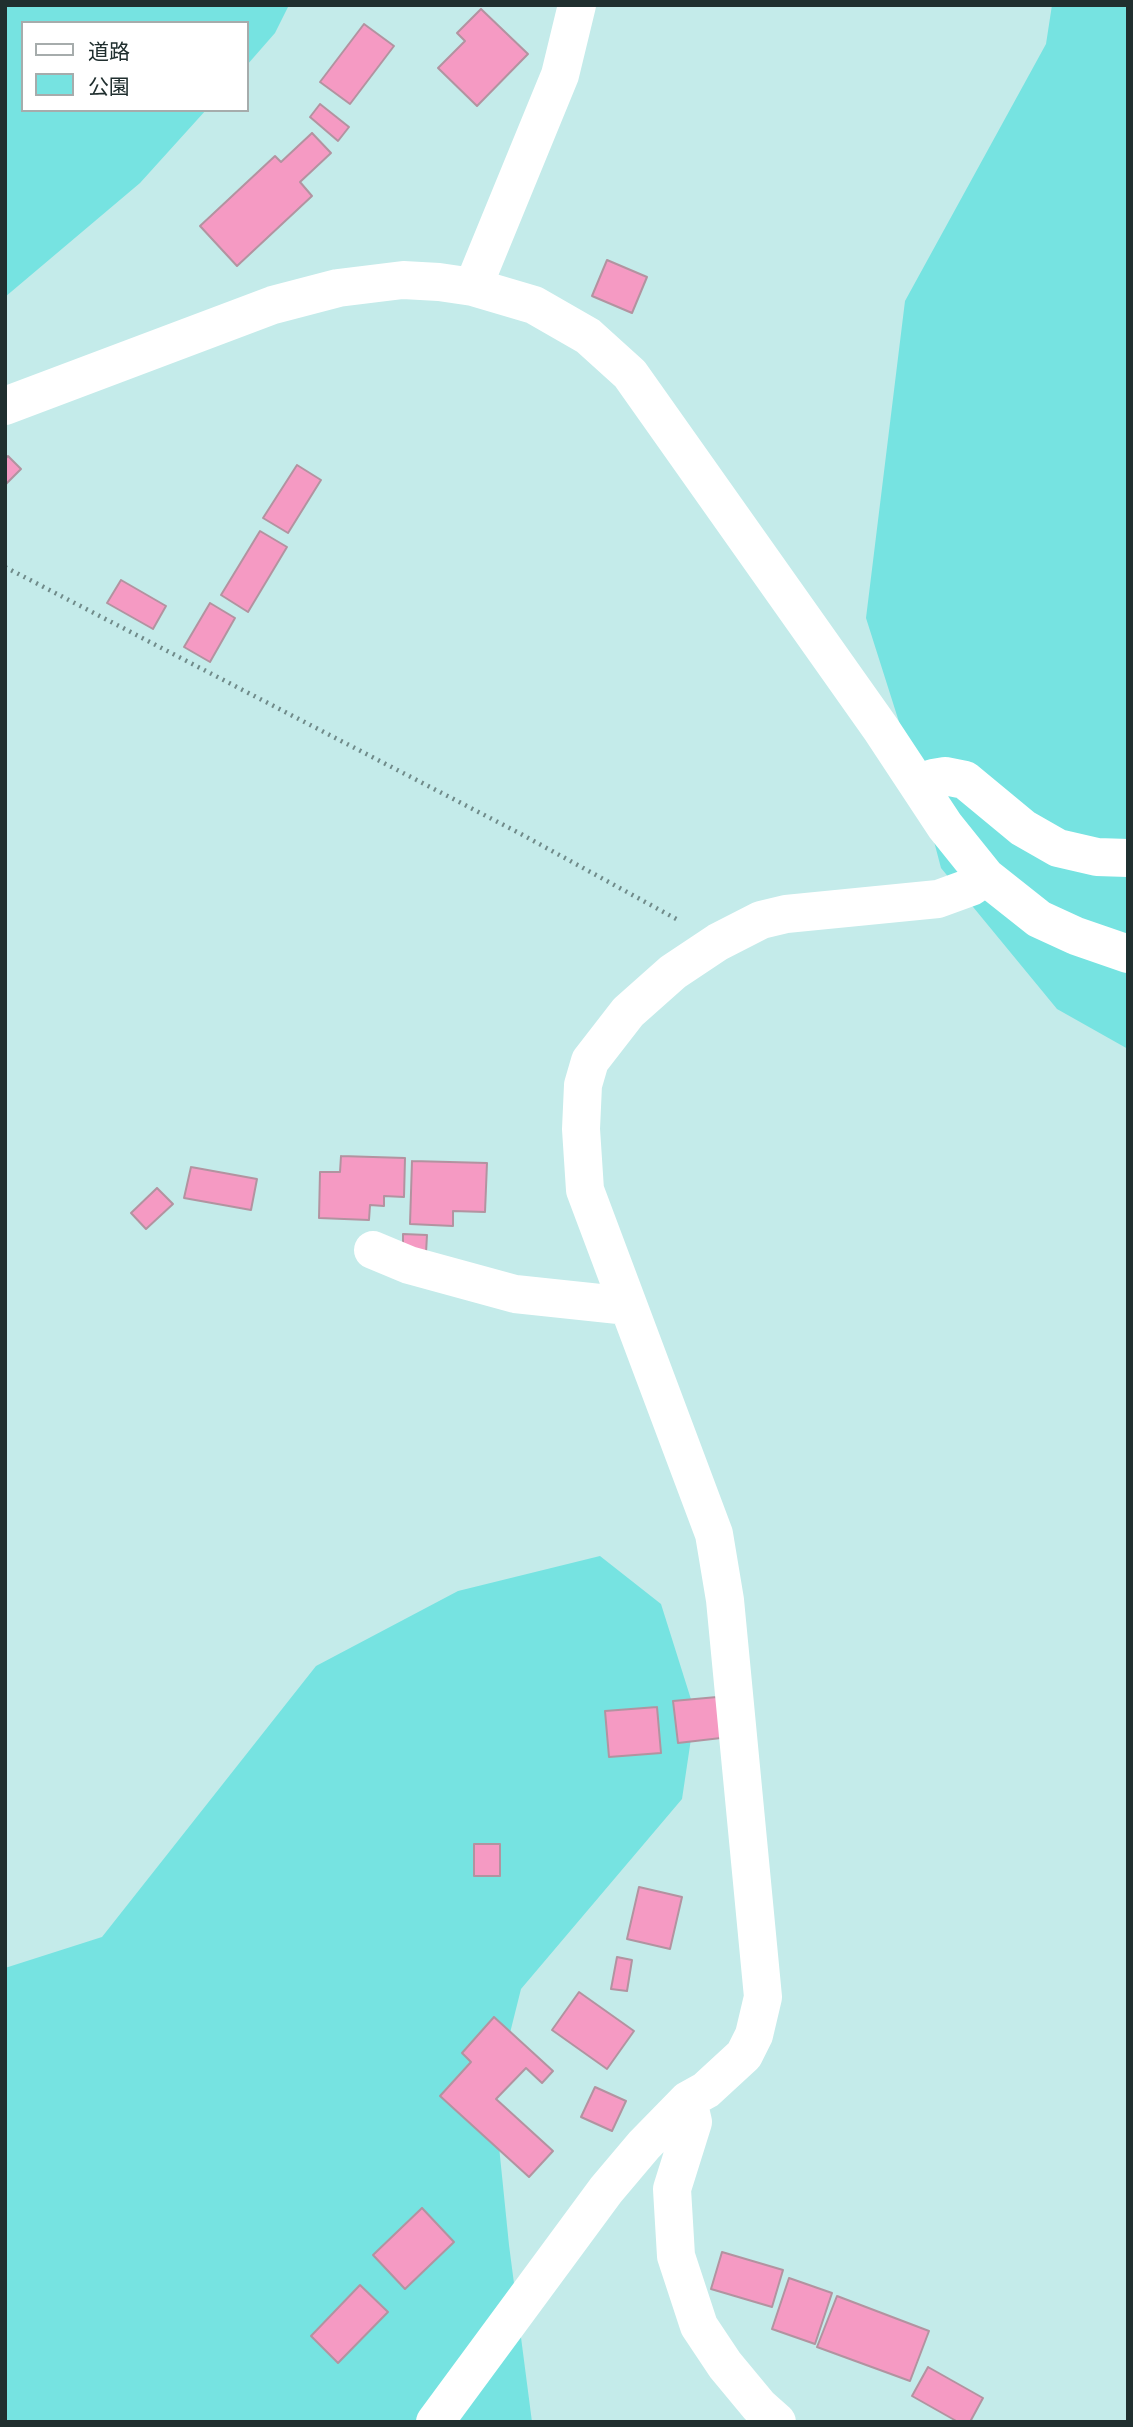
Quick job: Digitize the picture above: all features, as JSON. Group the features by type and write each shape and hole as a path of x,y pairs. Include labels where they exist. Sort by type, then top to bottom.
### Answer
{"street":[{"path":"473,287 560,75 577,5"},
{"path":"5,406 273,305 314,294 403,280 473,287 534,305 589,335 630,374 946,826 986,877 1039,919 1076,936 1128,954"},
{"path":"920,788 933,778 946,776 965,780 1023,828 1058,848 1097,857 1128,858"},
{"path":"435,2422 474,2374 606,2190 688,2101 706,2090 744,2055 754,2035 763,1997 731,1655 714,1534 585,1190 583,1085 590,1060 628,1012 673,972 709,948 761,920 786,914 938,899 971,887 986,877"},
{"path":"373,1250 409,1265 515,1294 628,1306"},
{"path":"688,2101 693,2122 672,2189 676,2256 699,2326 725,2365 759,2406 777,2422"}],"path":[{"path":"5,567 647,902 692,931 709,948"}],"green space":[{"path":"5,5 289,5 275,33 248,64 248,21 21,21 21,112 204,112 140,183 5,297"},
{"path":"1052,5 1128,5 1128,1049 1057,1009 941,868 920,788 866,618 905,301 1046,44"},
{"path":"600,1556 661,1604 695,1712 682,1799 521,1989 494,2097 509,2245 532,2422 5,2422 5,1968 102,1937 316,1666 458,1591"}],"building":[{"path":"481,9 528,54 477,106 438,68 465,41 457,33"},
{"path":"364,24 394,46 350,104 320,82"},
{"path":"320,104 349,127 338,141 310,117"},
{"path":"312,133 331,153 300,182 312,196 237,266 200,226 275,156 281,162"},
{"path":"607,260 647,277 632,313 592,296"},
{"path":"8,456 21,469 5,485 5,459"},
{"path":"297,465 321,480 288,533 263,518"},
{"path":"260,531 287,547 248,612 221,595"},
{"path":"121,580 166,606 153,629 107,603"},
{"path":"210,603 235,618 210,662 184,647"},
{"path":"341,1156 405,1158 404,1197 384,1196 384,1206 370,1205 369,1220 319,1218 320,1172 340,1172"},
{"path":"412,1161 487,1163 485,1212 453,1211 453,1226 410,1224"},
{"path":"191,1167 257,1179 251,1210 184,1198"},
{"path":"157,1188 173,1204 146,1229 131,1213"},
{"path":"403,1234 427,1235 426,1253 403,1252"},
{"path":"717,1697 721,1738 678,1743 673,1701"},
{"path":"657,1707 661,1753 609,1757 605,1711"},
{"path":"474,1844 500,1844 500,1876 474,1876"},
{"path":"639,1887 682,1897 670,1949 627,1939"},
{"path":"617,1957 632,1960 627,1991 611,1989"},
{"path":"579,1992 634,2031 607,2069 552,2030"},
{"path":"494,2017 553,2071 542,2083 526,2068 496,2099 553,2151 529,2177 440,2096 471,2062 462,2053"},
{"path":"595,2087 626,2101 612,2131 581,2117"},
{"path":"422,2208 454,2242 405,2289 373,2255"},
{"path":"722,2252 783,2270 772,2307 711,2289"},
{"path":"789,2278 832,2293 815,2344 772,2329"},
{"path":"360,2285 388,2312 338,2363 311,2336"},
{"path":"837,2296 929,2331 910,2381 817,2347"},
{"path":"928,2367 983,2398 970,2422 958,2422 912,2396"}]}
